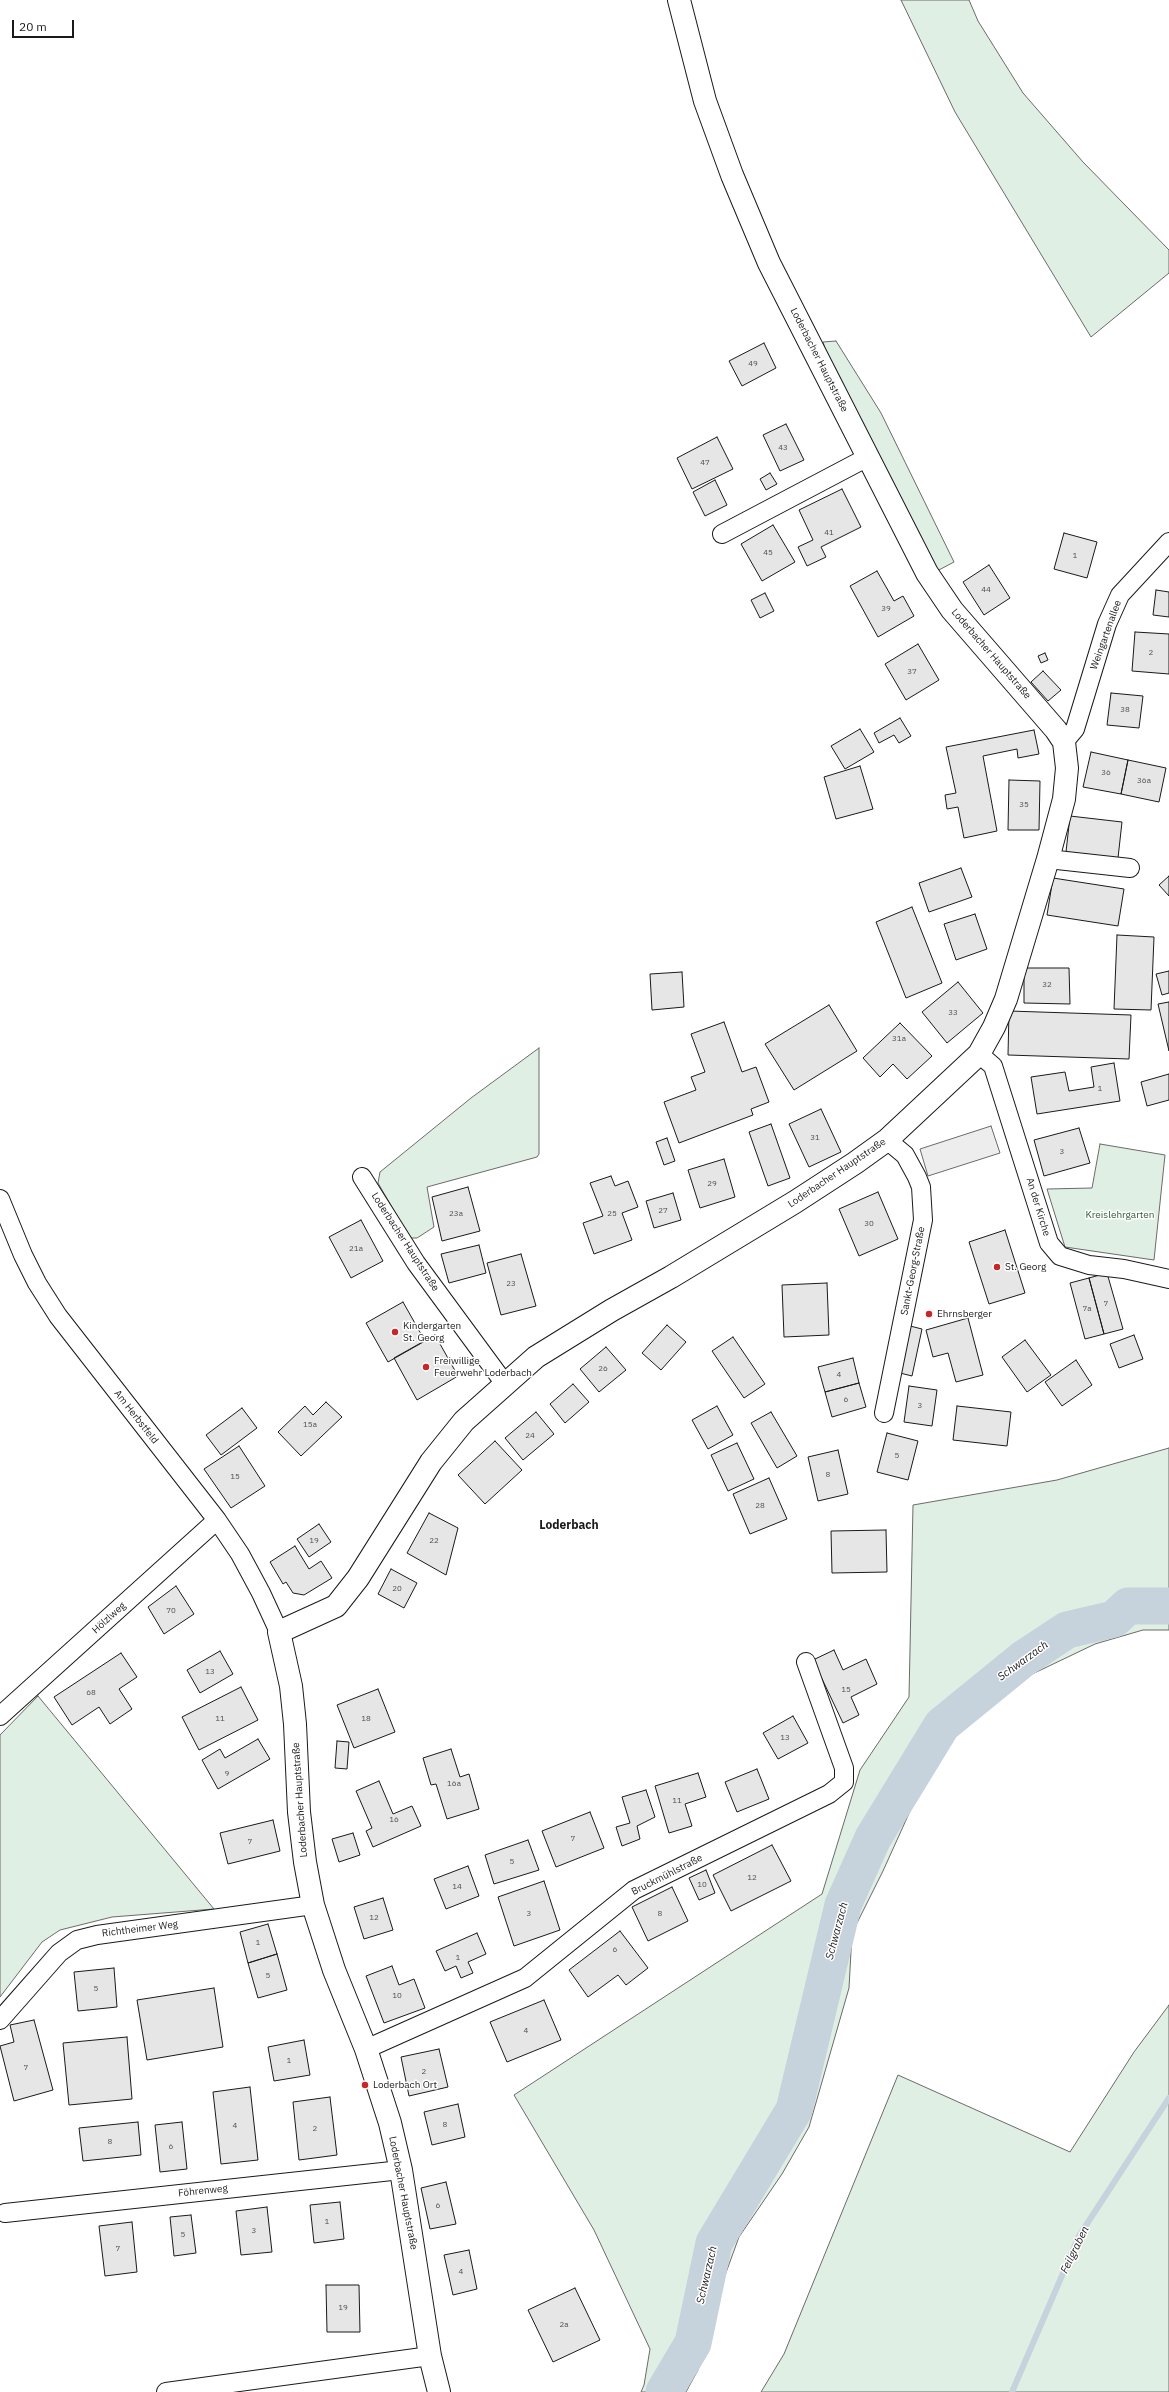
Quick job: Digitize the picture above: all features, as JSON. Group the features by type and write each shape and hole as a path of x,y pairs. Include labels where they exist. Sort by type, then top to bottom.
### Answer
{"street":[{"name":"Loderbacher Hauptstraße","path":"439,2392 430,2356 401,2170 390,2123 366,2049 334,1970 313,1905 305,1862 299,1812 295,1724 291,1686 278,1632 336,1606 358,1578 431,1462 464,1421 536,1357 612,1310 671,1277 795,1202 887,1140 978,1054 994,1027 1006,999 1048,859 1064,799 1067,768 1064,742 1036,706 995,661 952,610 928,573 769,263 732,175 704,102 679,0"},
{"path":"722,534 868,457"},
{"name":"Weingartenallee","path":"1064,742 1075,729 1107,624 1120,595 1169,542"},
{"path":"1048,859 1130,868"},
{"name":"An der Kirche","path":"978,1054 993,1066 1049,1243 1060,1256 1089,1264 1124,1269 1169,1279"},
{"name":"Sankt-Georg-Straße","path":"884,1413 923,1220 921,1187 917,1177 905,1155 887,1140"},
{"name":"Loderbacher Hauptstraße","path":"362,1177 416,1263 505,1384"},
{"name":"Am Herbstfeld","path":"0,1199 30,1269 58,1316 217,1520 240,1554 261,1593 278,1632"},
{"name":"Hölzlweg","path":"0,1716 217,1520"},
{"name":"Bruckmühlstraße","path":"366,2049 525,1978 634,1890 829,1794 844,1782 844,1768 806,1662"},
{"name":"Richtheimer Weg","path":"0,2020 60,1953 77,1940 97,1935 313,1905"},
{"name":"Föhrenweg","path":"5,2213 401,2170"},
{"path":"166,2392 430,2356"}],"green space":[{"path":"901,0 969,0 978,21 1023,93 1083,162 1169,250 1169,273 1091,337 955,112"},
{"path":"836,341 881,413 954,562 937,571 829,361 823,342"},
{"path":"539,1048 539,1154 537,1157 427,1187 434,1227 417,1238 412,1238 408,1235 378,1183 380,1172 471,1098"},
{"name":"Kreislehrgarten","path":"1100,1144 1165,1155 1154,1260 1065,1247 1047,1189 1092,1188"},
{"path":"1169,1448 1169,1630 1143,1630 1095,1644 1024,1678 973,1713 930,1767 883,1871 852,1933 849,1988 809,2127 782,2174 739,2237 720,2289 698,2370 686,2392 641,2392 644,2385 650,2349 594,2230 514,2095 822,1894 860,1770 909,1697 913,1505 1057,1480"},
{"path":"38,1696 214,1909 112,1917 60,1930 42,1942 0,1997 0,1735"},
{"path":"1169,2005 1169,2392 761,2392 784,2354 898,2075 1070,2152 1134,2052"}],"shaded area":[{"path":"991,1126 1000,1153 928,1176 920,1149"}],"building":[{"path":"764,343 776,368 742,386 729,361"},
{"path":"786,424 804,460 780,471 763,435"},
{"path":"717,437 733,469 692,489 677,458"},
{"path":"770,473 777,484 766,490 760,479"},
{"path":"715,480 727,505 705,516 693,492"},
{"path":"842,489 861,527 821,547 826,557 807,566 798,547 813,540 799,510"},
{"path":"773,525 795,562 762,581 741,544"},
{"path":"1064,533 1097,542 1087,578 1054,569"},
{"path":"989,565 1010,598 984,615 963,582"},
{"path":"877,571 894,601 903,596 914,616 878,637 850,586"},
{"path":"1156,590 1169,592 1169,617 1153,615"},
{"path":"765,593 774,611 760,618 751,600"},
{"path":"1135,632 1169,634 1169,674 1132,671"},
{"path":"918,644 939,680 906,700 885,664"},
{"path":"1045,653 1048,660 1041,663 1038,656"},
{"path":"1043,671 1061,690 1048,701 1031,682"},
{"path":"1111,693 1143,696 1139,728 1107,725"},
{"path":"900,718 911,736 899,743 894,735 879,743 874,733"},
{"path":"860,729 874,752 845,769 831,746"},
{"path":"1034,730 1039,754 1018,758 1017,749 983,756 997,831 964,838 958,807 947,809 945,795 956,793 946,747"},
{"path":"1091,752 1128,760 1121,794 1083,787"},
{"path":"1128,760 1166,768 1159,802 1121,794"},
{"path":"860,766 873,809 836,819 824,777"},
{"path":"1009,780 1040,781 1039,830 1008,830"},
{"path":"1070,816 1122,822 1118,858 1066,852"},
{"path":"961,868 972,897 929,912 919,883"},
{"path":"1169,876 1169,896 1159,885"},
{"path":"1053,878 1124,889 1118,926 1047,915"},
{"path":"912,907 942,983 906,998 876,922"},
{"path":"975,914 987,949 956,960 944,924"},
{"path":"1117,935 1154,937 1151,1010 1114,1009"},
{"path":"1024,968 1069,968 1070,1004 1024,1003"},
{"path":"1169,971 1169,993 1162,995 1156,974"},
{"path":"682,972 684,1007 652,1010 650,974"},
{"path":"958,982 983,1013 947,1043 922,1012"},
{"path":"1169,1002 1169,1051 1158,1004"},
{"path":"829,1005 857,1051 794,1090 765,1044"},
{"path":"1009,1011 1131,1015 1129,1059 1008,1055"},
{"path":"724,1022 742,1072 756,1067 769,1102 751,1109 753,1115 679,1143 664,1102 696,1090 691,1077 705,1072 691,1034"},
{"path":"900,1023 932,1056 907,1079 893,1064 880,1077 863,1058"},
{"path":"1114,1063 1120,1101 1037,1114 1031,1077 1065,1072 1069,1091 1094,1087 1091,1067"},
{"path":"1169,1074 1169,1100 1147,1106 1141,1082"},
{"path":"821,1109 841,1152 809,1167 789,1124"},
{"path":"771,1124 790,1178 768,1186 749,1132"},
{"path":"1079,1128 1090,1163 1044,1176 1034,1140"},
{"path":"667,1138 675,1161 664,1165 656,1142"},
{"path":"724,1159 735,1197 700,1208 688,1170"},
{"path":"611,1176 615,1186 628,1181 638,1207 622,1213 632,1240 594,1254 583,1223 603,1216 590,1183"},
{"path":"468,1187 480,1231 442,1241 432,1197"},
{"path":"878,1192 898,1239 859,1256 839,1209"},
{"path":"673,1193 681,1220 654,1228 646,1201"},
{"path":"361,1220 383,1261 351,1278 329,1237"},
{"name":"St. Georg","path":"1005,1230 1025,1293 989,1304 969,1242"},
{"path":"479,1245 486,1273 449,1283 441,1254"},
{"path":"521,1254 536,1306 501,1315 487,1263"},
{"path":"1107,1273 1123,1329 1104,1334 1089,1278"},
{"path":"1089,1278 1104,1334 1085,1339 1070,1283"},
{"path":"827,1283 829,1335 784,1337 782,1285"},
{"name":"Kindergarten St. Georg","path":"403,1302 425,1341 388,1362 366,1323"},
{"path":"968,1318 983,1375 956,1382 948,1353 933,1357 926,1330"},
{"path":"667,1325 686,1342 661,1370 642,1353"},
{"path":"906,1325 922,1329 912,1376 896,1372"},
{"name":"Freiwillige Feuerwehr Loderbach","path":"435,1335 458,1376 417,1400 394,1358"},
{"path":"1134,1335 1143,1359 1119,1368 1110,1344"},
{"path":"733,1337 765,1384 744,1398 712,1351"},
{"path":"1025,1340 1051,1375 1027,1392 1002,1357"},
{"path":"606,1347 626,1370 599,1392 580,1369"},
{"path":"853,1358 859,1383 825,1392 818,1367"},
{"path":"1076,1360 1092,1385 1062,1406 1045,1382"},
{"path":"859,1383 866,1407 832,1417 825,1392"},
{"path":"573,1384 589,1402 565,1423 550,1404"},
{"path":"909,1386 937,1390 932,1426 904,1422"},
{"path":"326,1402 342,1417 301,1456 278,1432 305,1406 313,1415"},
{"path":"717,1406 733,1435 708,1449 692,1420"},
{"path":"957,1406 1011,1412 1007,1446 953,1440"},
{"path":"242,1408 257,1428 221,1455 206,1435"},
{"path":"536,1412 554,1434 523,1460 505,1438"},
{"path":"771,1412 797,1456 777,1468 751,1423"},
{"path":"887,1433 918,1441 908,1480 877,1472"},
{"path":"495,1441 522,1470 485,1504 458,1475"},
{"path":"737,1443 754,1479 728,1491 711,1455"},
{"path":"239,1446 265,1486 231,1508 204,1469"},
{"path":"838,1450 848,1494 818,1501 808,1457"},
{"path":"769,1478 787,1519 750,1534 733,1494"},
{"path":"429,1513 458,1528 446,1575 407,1553"},
{"path":"319,1524 331,1542 309,1557 297,1539"},
{"path":"886,1530 887,1572 832,1573 831,1531"},
{"path":"295,1546 309,1569 321,1561 332,1578 304,1595 293,1593 286,1582 283,1584 270,1562"},
{"path":"391,1569 417,1583 404,1608 378,1594"},
{"path":"176,1586 194,1614 164,1634 148,1607"},
{"path":"834,1650 843,1670 866,1659 877,1684 851,1697 859,1715 843,1723 813,1660"},
{"path":"220,1651 233,1674 200,1693 187,1670"},
{"path":"121,1653 137,1677 119,1689 132,1709 110,1724 99,1707 72,1725 54,1697"},
{"path":"241,1687 258,1720 199,1750 182,1717"},
{"path":"378,1689 395,1732 354,1748 337,1705"},
{"path":"793,1716 808,1743 778,1759 763,1733"},
{"path":"258,1739 270,1759 218,1789 202,1760 220,1749 225,1758"},
{"path":"337,1741 349,1742 347,1769 335,1768"},
{"path":"451,1749 460,1777 469,1774 479,1809 447,1819 436,1784 431,1785 423,1758"},
{"path":"757,1769 769,1799 737,1812 725,1782"},
{"path":"698,1773 706,1797 685,1804 692,1826 669,1833 655,1786"},
{"path":"379,1781 393,1814 412,1806 421,1826 373,1847 366,1831 372,1828 356,1791"},
{"path":"646,1790 655,1817 637,1826 640,1839 622,1846 616,1827 630,1823 622,1797"},
{"path":"590,1812 604,1848 556,1867 542,1831"},
{"path":"273,1820 280,1851 228,1864 220,1833"},
{"path":"353,1833 360,1855 339,1862 332,1839"},
{"path":"528,1840 539,1870 494,1884 485,1855"},
{"path":"772,1845 791,1881 731,1911 713,1875"},
{"path":"468,1866 479,1896 446,1909 434,1879"},
{"path":"706,1870 715,1893 699,1900 689,1878"},
{"path":"544,1881 560,1930 514,1946 498,1897"},
{"path":"672,1887 688,1921 648,1941 632,1907"},
{"path":"383,1898 393,1930 364,1939 354,1907"},
{"path":"268,1924 277,1954 248,1963 240,1932"},
{"path":"620,1931 648,1968 626,1985 618,1975 588,1997 569,1970"},
{"path":"477,1933 486,1954 468,1962 473,1973 461,1978 456,1966 445,1971 436,1951"},
{"path":"277,1954 287,1990 258,1998 248,1963"},
{"path":"392,1966 399,1985 414,1979 425,2008 384,2023 366,1976"},
{"path":"114,1968 117,2007 78,2011 74,1972"},
{"path":"214,1988 223,2047 147,2060 137,2000"},
{"path":"544,2000 561,2040 507,2062 490,2022"},
{"path":"34,2020 53,2090 14,2101 0,2046 14,2042 10,2025"},
{"path":"127,2037 132,2099 69,2105 63,2043"},
{"path":"304,2040 310,2075 274,2081 268,2047"},
{"path":"439,2049 448,2087 409,2096 401,2057"},
{"path":"250,2087 258,2160 221,2164 213,2092"},
{"path":"330,2097 337,2155 299,2160 293,2102"},
{"path":"458,2104 465,2137 432,2145 424,2112"},
{"path":"138,2122 141,2155 83,2161 79,2128"},
{"path":"182,2122 187,2169 160,2172 155,2125"},
{"path":"446,2182 456,2224 430,2229 421,2188"},
{"path":"340,2202 344,2239 314,2243 310,2205"},
{"path":"267,2207 272,2252 241,2255 236,2211"},
{"path":"191,2215 196,2253 174,2256 170,2217"},
{"path":"132,2222 137,2272 105,2276 99,2226"},
{"path":"469,2250 477,2289 453,2295 444,2255"},
{"path":"326,2285 359,2285 360,2332 327,2332"},
{"path":"575,2288 600,2340 553,2362 528,2310"}],"waterway":[{"name":"Schwarzach","path":"664,2392 693,2343 714,2243 794,2110 843,1905 873,1838 942,1725 1023,1659 1067,1630 1114,1619 1128,1606 1169,1606"},
{"name":"Feilgraben","path":"1012,2392 1079,2236 1169,2098"}],"place":[{"name":"St. Georg","path":"997,1267"},
{"name":"Ehrnsberger","path":"929,1314"},
{"name":"Kindergarten St. Georg","path":"395,1332"},
{"name":"Freiwillige Feuerwehr Loderbach","path":"426,1367"},
{"name":"Loderbach Ort","path":"365,2085"}],"district":[{"name":"Loderbach","path":"569,1526"}]}
